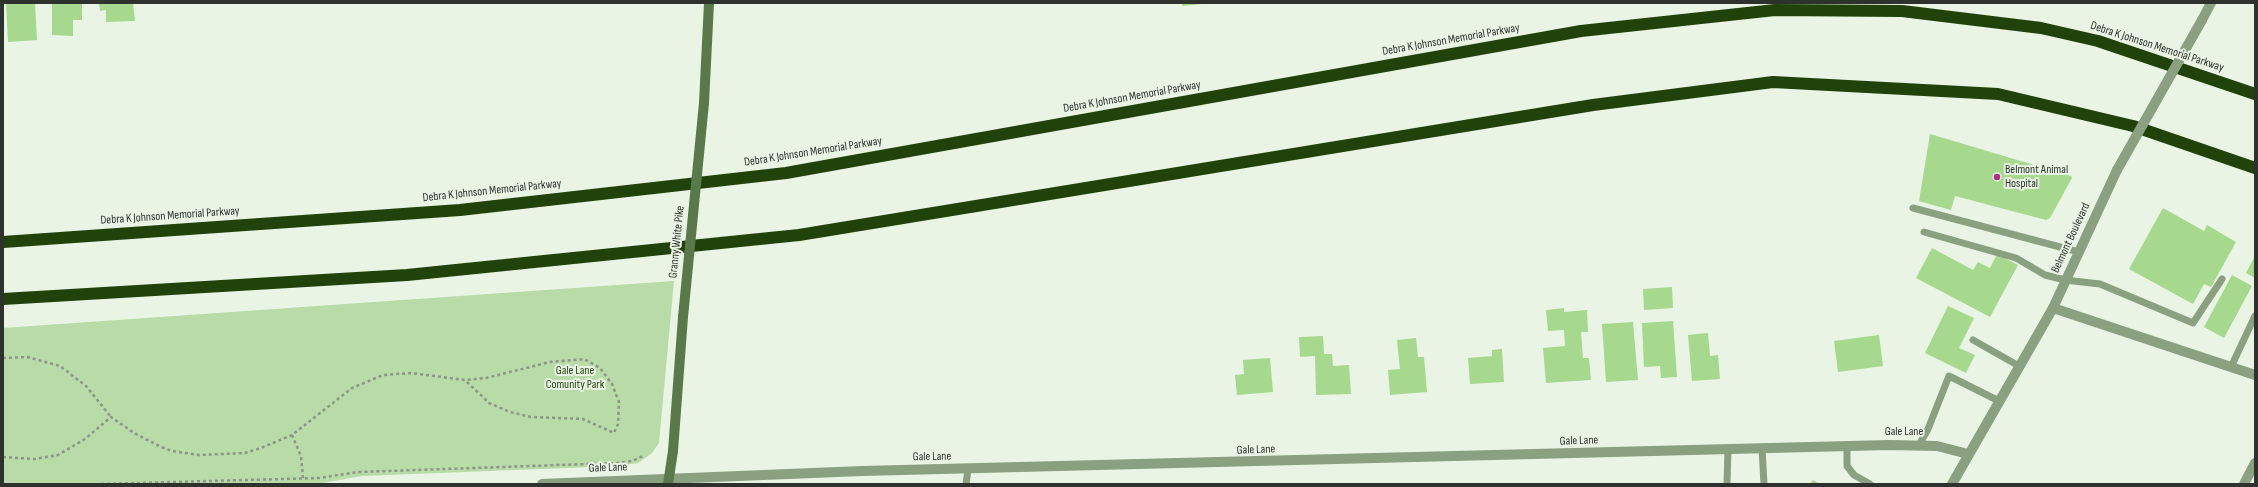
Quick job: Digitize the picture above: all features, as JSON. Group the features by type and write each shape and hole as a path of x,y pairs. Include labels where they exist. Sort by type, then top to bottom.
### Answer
{"highway":[{"name":"Debra K Johnson Memorial Parkway","path":"3,242 460,210 786,173 1581,31 1775,10 1902,11 2041,28 2098,41 2255,94"},
{"path":"3,299 407,275 799,235 1593,105 1773,82 1998,94 2133,126 2255,168"}],"main road":[{"name":"Granny White Pike","path":"668,482 673,451 683,317 704,103 709,3"}],"street":[{"name":"Belmont Boulevard","path":"1952,484 2053,308 2117,170 2212,3"},
{"path":"2053,308 2255,374"},
{"name":"Gale Lane","path":"542,484 668,482 968,469 1847,446 1937,446 1968,454"},
{"path":"2244,484 2255,463"}],"lane":[{"path":"1913,208 2079,252"},
{"path":"1924,232 2016,258 2045,275 2065,280 2100,284 2193,323 2222,279"},
{"path":"2231,367 2255,316"},
{"path":"1973,340 2019,366"},
{"path":"1919,445 1928,429 1949,376 1999,401"},
{"path":"1847,446 1847,466 1854,476 1870,484"},
{"path":"1762,448 1764,484"},
{"path":"1728,450 1728,484"},
{"path":"966,484 968,469"}],"path":[{"path":"3,358 27,357 60,366 86,386 112,417 122,426 161,447 172,451 199,455 245,453 292,435 340,397 372,378 396,373 411,373 465,380 508,374 550,362 584,359 600,368 612,384 619,402 618,424 614,433 583,419 531,417 510,412 489,403 465,380"},
{"path":"3,457 34,459 58,455 85,439 112,417"},
{"path":"292,435 301,456 303,478"},
{"path":"101,484 303,478 358,472 617,462 632,461 643,456"}],"green space":[{"name":"Gale Lane Comunity Park","path":"674,281 659,443 652,453 638,463 618,466 362,476 323,483 3,484 3,328"}],"building":[{"path":"6,3 35,3 37,40 8,42"},
{"path":"52,3 82,3 82,20 73,20 73,36 52,35"},
{"path":"99,3 133,3 135,21 106,22 106,10 100,11"},
{"path":"1182,3 1202,3 1202,4 1182,6"},
{"name":"Belmont Animal Hospital","path":"1930,134 2071,176 2072,178 2050,218 2046,220 1955,196 1951,210 1919,201"},
{"path":"2163,208 2204,231 2207,225 2236,242 2211,287 2204,284 2193,304 2129,269"},
{"path":"1932,248 1973,270 1978,262 1990,268 1997,254 2018,265 1990,317 1916,278"},
{"path":"2255,256 2255,278 2246,273"},
{"path":"2232,275 2252,286 2224,338 2204,327"},
{"path":"1672,287 1673,308 1644,310 1643,289"},
{"path":"1948,306 1974,318 1959,348 1975,355 1966,373 1925,353"},
{"path":"1564,308 1564,312 1587,310 1588,332 1581,332 1583,358 1589,358 1591,380 1546,383 1543,348 1565,346 1564,330 1548,331 1546,310"},
{"path":"1673,321 1677,377 1661,378 1660,366 1644,367 1642,323"},
{"path":"1633,322 1638,380 1606,382 1602,324"},
{"path":"1708,333 1710,356 1718,355 1720,379 1692,381 1688,335"},
{"path":"1879,335 1883,366 1838,372 1834,341"},
{"path":"1323,336 1324,354 1332,354 1333,366 1349,365 1351,394 1316,395 1315,356 1300,357 1299,337"},
{"path":"1416,338 1418,357 1424,357 1427,392 1390,395 1388,370 1400,369 1397,340"},
{"path":"1502,349 1504,382 1470,384 1468,358 1492,356 1492,350"},
{"path":"1270,358 1273,392 1237,395 1235,375 1244,374 1243,360"},
{"path":"1813,480 1820,484 1810,484"}],"place":[{"name":"Belmont Animal Hospital","path":"1997,177"}]}
